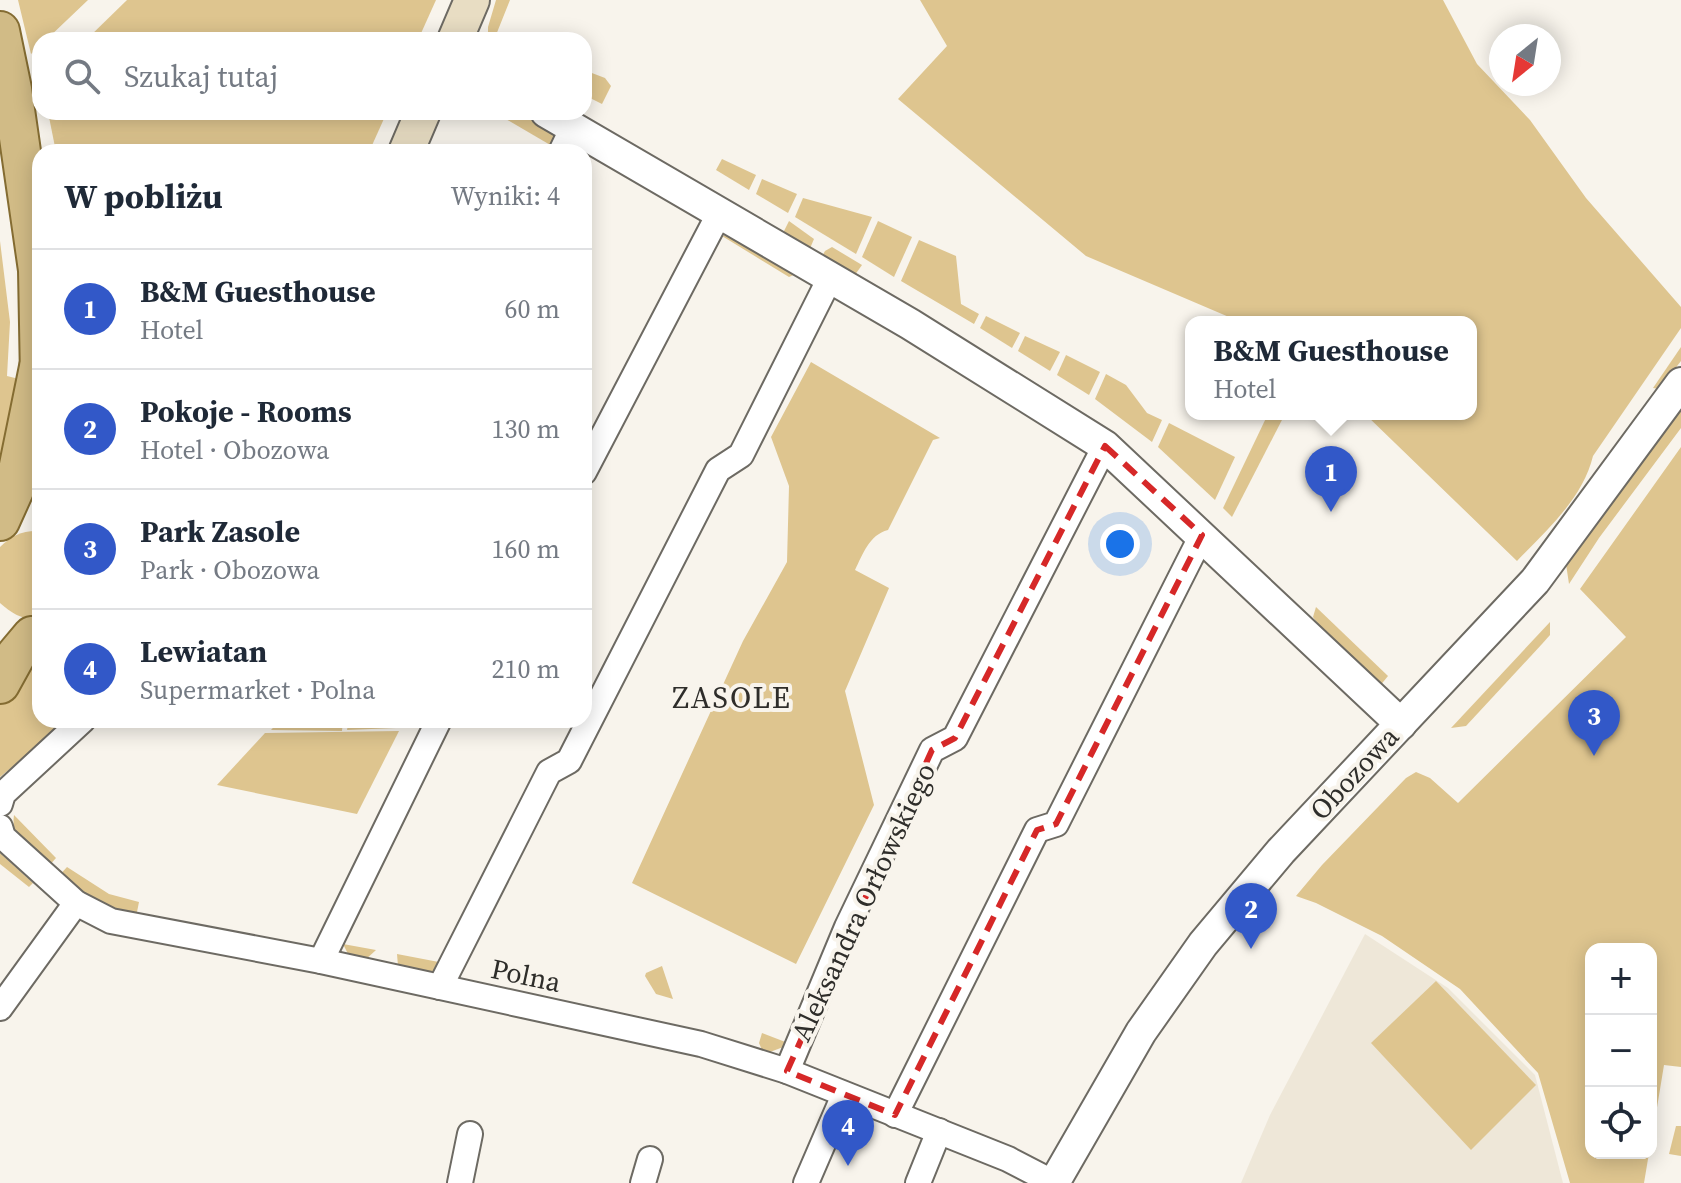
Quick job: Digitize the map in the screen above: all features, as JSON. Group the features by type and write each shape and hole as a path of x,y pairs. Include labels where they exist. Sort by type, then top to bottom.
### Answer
{"main road":[{"path":"458,32 472,0"},
{"path":"0,31 12,89 32,225"},
{"path":"409,144 420,120"},
{"path":"0,522 14,490 32,401"},
{"path":"0,522 32,516"},
{"path":"0,684 24,632"}],"street":[{"path":"552,120 567,140"},
{"path":"592,152 720,212 995,376 1105,446 1401,724"},
{"path":"592,457 720,212"},
{"path":"592,716 718,470 741,455 830,278"},
{"name":"Obozowa","path":"1054,1183 1141,1032 1203,944 1281,851 1535,581 1681,383"},
{"name":"Aleksandra Orłowskiego","path":"787,1071 847,927 932,750 955,738 1105,446"},
{"path":"895,1115 1037,830 1056,824 1202,535"},
{"path":"0,804 3,794 74,728"},
{"path":"321,961 435,728"},
{"path":"440,987 549,772 569,761 586,728"},
{"name":"Polna","path":"0,827 3,837 76,903 111,921 321,961 701,1044 787,1071 1008,1159 1054,1183"},
{"path":"0,1008 76,903"},
{"path":"806,1183 844,1095"},
{"path":"918,1183 939,1131"},
{"path":"460,1183 470,1134"},
{"path":"643,1183 650,1159"}],"highlighted area":[{"path":"1105,446 1202,535 1056,824 1037,830 895,1115 787,1071 932,750 955,738"}],"shaded area":[{"path":"18,0 88,0 54,32 32,32 31,54"},
{"path":"127,0 436,0 422,32 94,32"},
{"path":"496,0 510,0 497,32 488,32"},
{"path":"920,0 1443,0 1477,64 1489,77 1489,96 1507,96 1530,120 1586,198 1681,307 1681,328 1593,456 1572,500 1517,561 1371,420 1477,420 1477,316 1227,316 1086,256 898,99 947,46"},
{"path":"592,73 605,78 611,86 602,104 592,99"},
{"path":"50,120 383,120 373,144 54,144"},
{"path":"508,120 537,123 555,139 553,144"},
{"path":"722,159 756,175 749,190 716,170"},
{"path":"762,179 797,194 788,213 756,194"},
{"path":"803,198 872,217 856,254 795,217"},
{"path":"789,221 814,239 808,253 783,233"},
{"path":"878,221 912,237 894,277 862,257"},
{"path":"735,233 796,274 789,277 722,236"},
{"path":"919,240 956,256 961,304 979,314 974,324 901,281"},
{"path":"0,241 10,322 7,376 23,380 0,502"},
{"path":"832,247 862,265 852,279 820,260 825,251"},
{"path":"986,316 1020,333 1012,348 980,328"},
{"path":"1025,336 1060,352 1050,371 1018,351"},
{"path":"1681,347 1681,361 1659,389 1653,388"},
{"path":"1066,355 1100,372 1089,395 1057,375"},
{"path":"811,362 940,438 933,440 888,530 871,541 855,570 889,588 845,691 874,805 796,964 632,883 743,641 787,562 789,486 771,437"},
{"path":"1106,374 1126,385 1147,413 1162,420 1152,442 1095,399"},
{"path":"1681,402 1681,428 1599,538 1569,584 1566,564 1569,558"},
{"path":"1265,420 1282,420 1232,517 1223,508"},
{"path":"1169,423 1235,457 1215,500 1158,447"},
{"path":"1681,447 1681,1067 1664,1065 1657,1108 1657,943 1585,943 1585,1159 1648,1159 1644,1183 1570,1183 1538,1073 1460,989 1382,936 1296,896 1406,778 1416,772 1430,778 1458,803 1626,637 1580,589"},
{"path":"32,531 32,619 18,616 0,603 0,547 9,539"},
{"path":"1316,607 1388,676 1379,687 1335,648 1313,617"},
{"path":"1550,622 1550,635 1466,726 1451,728"},
{"path":"32,659 32,728 59,728 0,777 0,704 11,677"},
{"path":"273,728 342,728 342,731 271,730"},
{"path":"347,728 396,728 347,730"},
{"path":"399,731 357,814 217,785 265,733"},
{"path":"14,815 56,858 47,868 18,838"},
{"path":"0,853 33,883 29,887 0,864"},
{"path":"67,867 109,894 139,902 137,912 130,915 104,907 57,878"},
{"path":"1365,934 1448,988 1535,1075 1563,1183 1241,1183 1270,1115"},
{"path":"343,944 376,950 364,961 350,958"},
{"path":"397,954 444,963 432,975 398,966"},
{"path":"662,966 673,999 656,994 645,976"},
{"path":"1436,981 1536,1085 1471,1150 1371,1043"},
{"path":"762,1033 788,1043 770,1052 762,1050 759,1043"},
{"path":"1676,1126 1681,1126 1681,1156 1669,1154"}],"place":[{"name":"B&M Guesthouse","path":"1331,512"},
{"name":"Park Zasole","path":"1594,756"},
{"name":"Pokoje - Rooms","path":"1251,949"},
{"name":"Lewiatan","path":"848,1166"}],"district":[{"name":"ZASOLE","path":"732,697"}]}
